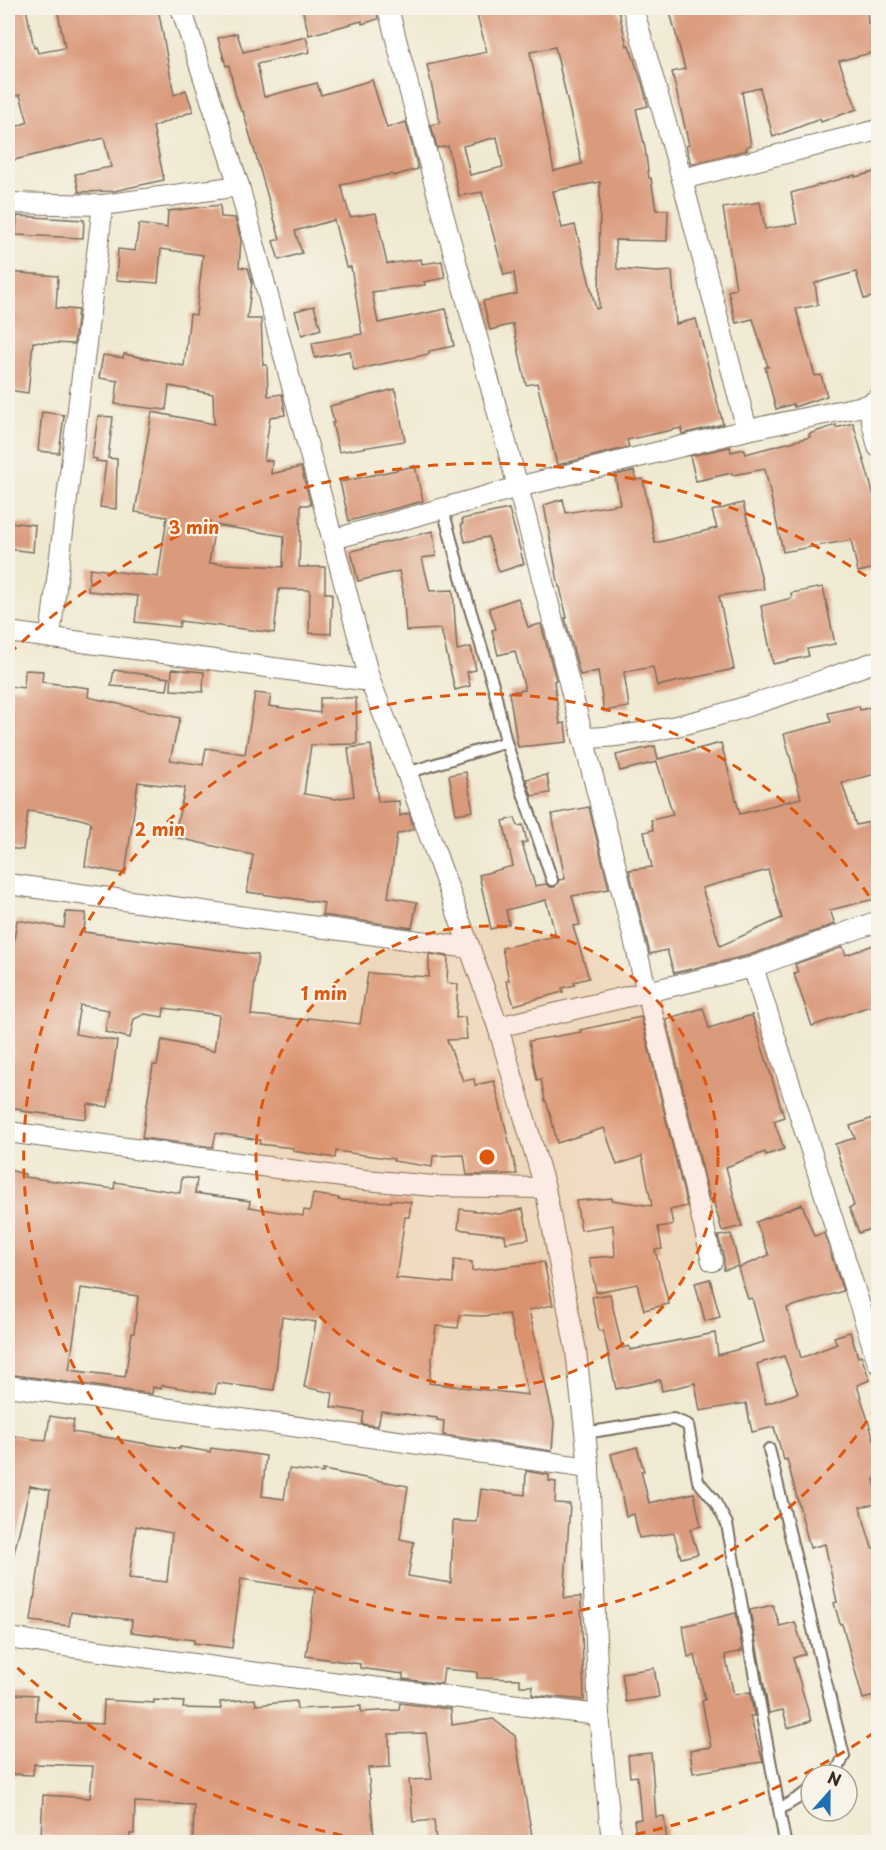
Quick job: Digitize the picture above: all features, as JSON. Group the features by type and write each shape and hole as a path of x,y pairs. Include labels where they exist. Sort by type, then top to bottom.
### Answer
{"street":[{"path":"182,8 239,186 370,681 406,773 498,1027 545,1188 576,1351 589,1468 598,1715 612,1842"},
{"path":"388,8 584,738 712,1261"},
{"path":"633,8 682,179 747,430"},
{"path":"682,179 879,130"},
{"path":"8,203 103,205 239,186"},
{"path":"50,638 103,205"},
{"path":"334,540 518,487 747,430 873,402 879,447"},
{"path":"8,632 370,681"},
{"path":"584,738 617,738 696,722 879,661"},
{"path":"8,884 470,948"},
{"path":"498,1027 753,967 879,921"},
{"path":"753,967 879,1362"},
{"path":"8,1132 365,1180 434,1186 545,1188"},
{"path":"8,1386 589,1468"},
{"path":"8,1638 250,1672 598,1715"}],"lane":[{"path":"442,509 494,688 506,742 552,880"},
{"path":"406,773 506,742"},
{"path":"585,1433 673,1419 688,1425 698,1481 714,1500 727,1524 785,1842"},
{"path":"769,1449 844,1756 841,1763"},
{"path":"780,1809 799,1797"}],"building":[{"path":"8,8 26,8 34,48 36,47 38,53 65,48 57,8 158,8 174,95 186,90 193,111 153,127 164,180 114,191 79,192 75,174 111,167 104,138 10,161 8,130 28,122 20,95 8,98"},
{"path":"302,8 376,8 378,19 309,35"},
{"path":"475,8 618,8 627,46 629,45 648,106 636,109 656,210 668,210 667,241 615,240 617,269 672,271 676,324 696,319 723,424 682,434 681,428 627,440 629,447 557,465 537,383 526,385 513,324 490,330 483,301 517,294 514,273 504,275 482,192 459,196 448,146 437,148 431,125 440,123 427,65 487,52","holes":["555,47 582,164 554,171 530,52","497,137 503,167 470,175 463,146","600,182 599,308 596,309 575,225 562,228 553,191"]},
{"path":"669,8 867,8 868,23 879,21 879,51 839,61 857,109 821,122 820,119 773,137 760,88 742,92 751,145 746,147 747,150 691,164 686,146 689,145 672,72 685,69"},
{"path":"237,33 243,52 306,37 310,52 257,64 264,97 317,83 321,95 372,80 387,128 406,122 418,169 341,185 350,217 376,213 387,264 421,259 422,264 442,261 445,278 424,282 425,285 372,292 378,323 446,309 454,346 429,351 429,354 354,370 350,351 315,358 312,343 362,334 351,267 346,267 334,220 295,231 302,253 279,260 273,241 280,239 243,111 241,111 235,93 229,65 226,66 218,38"},
{"path":"879,171 879,295 864,299 856,272 815,283 818,305 796,309 815,376 821,375 827,396 794,407 793,404 776,409 765,367 768,367 753,319 736,323 728,291 736,289 723,208 760,202 765,229 797,224 791,193 855,175 855,177"},
{"path":"220,205 221,217 235,218 241,239 239,267 248,268 252,282 247,319 261,319 263,365 267,365 268,396 282,394 284,405 285,415 270,417 264,460 272,461 271,474 301,467 311,505 301,505 299,567 325,567 325,593 332,593 331,634 309,633 310,590 279,589 274,633 180,621 179,627 135,622 138,596 88,591 90,568 158,577 167,517 135,512 152,412 214,424 213,394 169,386 166,410 115,404 118,381 99,378 103,355 123,358 124,354 184,366 190,314 196,315 203,255 161,249 158,283 116,280 118,249 135,251 139,224 167,228 168,211","holes":["215,525 284,536 283,567 209,563"]},
{"path":"17,216 84,220 83,238 16,235"},
{"path":"9,272 58,276 56,308 78,310 74,344 33,342 28,393 8,390"},
{"path":"314,306 321,329 302,335 295,311"},
{"path":"395,389 405,441 339,452 330,406"},
{"path":"42,412 64,415 59,453 38,451"},
{"path":"98,416 113,417 108,458 117,459 116,509 100,507 106,462 92,458"},
{"path":"853,423 875,499 879,498 879,567 858,572 851,540 783,552 765,469 696,481 690,456 730,447 731,452 744,449 745,454 810,437 809,434 836,425 836,428"},
{"path":"415,466 423,501 349,521 340,482"},
{"path":"634,471 636,480 643,479 655,543 717,528 712,511 743,503 764,589 719,596 734,669 657,686 653,667 624,672 629,707 604,711 598,671 580,675 565,618 567,618 544,505 563,499 566,513 620,504 615,475"},
{"path":"509,509 524,564 499,572 488,537 465,542 461,524 463,524 462,519"},
{"path":"8,522 35,525 33,552 8,549"},
{"path":"433,531 436,556 422,558 430,591 453,590 457,650 471,647 476,670 467,672 470,686 455,690 441,629 406,631 399,571 358,581 351,551"},
{"path":"823,587 835,644 807,649 809,656 773,664 761,606 792,598 791,593"},
{"path":"518,598 528,627 541,624 556,680 554,681 560,724 565,723 567,742 518,747 509,692 525,690 515,651 498,655 492,630 496,629 489,608"},
{"path":"172,669 204,672 203,692 171,690"},
{"path":"25,670 43,671 42,682 89,688 88,697 180,718 170,760 203,765 206,748 245,754 255,693 271,695 269,706 320,713 320,698 356,698 357,744 311,745 304,794 335,799 354,796 348,748 371,745 378,802 399,801 400,816 409,813 414,829 397,834 388,897 417,902 412,928 322,915 324,903 247,892 253,855 174,837 185,788 138,782 125,874 85,866 91,822 77,818 28,811 23,850 8,848 8,686 24,688"},
{"path":"114,670 169,678 167,690 111,686"},
{"path":"859,706 860,710 876,706 879,716 879,773 842,783 856,825 879,820 879,898 830,910 835,924 750,955 674,973 667,950 650,954 629,870 652,867 644,832 653,830 651,820 673,815 657,762 620,771 616,755 655,746 658,759 721,743 740,814 801,798 784,734 831,722 828,713","holes":["768,870 782,918 720,946 702,888"]},
{"path":"466,772 473,811 456,814 449,775"},
{"path":"547,775 550,793 532,796 526,779"},
{"path":"589,807 609,889 572,896 580,925 573,926 589,978 562,988 563,992 514,1005 506,981 509,980 502,948 556,936 546,900 506,910 509,924 491,929 479,875 513,866 503,821 515,818 518,826 523,825 527,842 522,843 535,886 546,884 555,887 559,880 565,879 552,814"},
{"path":"66,912 86,913 84,932 258,955 251,1015 360,1024 368,973 429,977 429,954 448,957 447,983 458,984 456,1018 465,1017 467,1039 447,1040 463,1081 474,1079 475,1085 494,1081 517,1174 467,1175 464,1155 433,1156 432,1167 336,1151 335,1158 293,1151 293,1148 259,1144 260,1140 216,1133 213,1147 142,1138 153,1065 157,1065 162,1040 214,1051 219,1015 164,1008 163,1017 145,1014 134,1019 130,1038 105,1032 109,1010 80,1005 75,1034 117,1041 108,1107 88,1104 86,1119 21,1111 21,1109 8,1107 8,980 17,920 64,928"},
{"path":"879,943 879,1003 812,1026 794,974 798,972 795,964 843,947 846,955"},
{"path":"703,1008 709,1028 752,1015 784,1117 774,1121 784,1149 766,1155 765,1152 726,1167 742,1226 722,1231 713,1199 710,1200 666,1019"},
{"path":"641,1017 687,1206 670,1210 673,1225 658,1227 662,1249 655,1250 669,1304 644,1310 637,1284 596,1292 589,1258 615,1256 613,1225 581,1230 576,1201 612,1198 612,1200 652,1206 642,1156 617,1165 604,1128 557,1143 541,1079 537,1080 529,1041 581,1032 580,1030"},
{"path":"879,1116 879,1226 859,1233 849,1208 854,1206 835,1144 855,1138 850,1126"},
{"path":"8,1170 25,1174 24,1177 114,1189 115,1182 180,1193 182,1177 197,1179 195,1193 250,1201 249,1207 303,1216 304,1210 310,1211 313,1194 339,1198 338,1200 411,1202 409,1217 405,1217 396,1278 453,1283 454,1260 472,1262 472,1271 544,1262 553,1305 529,1310 554,1422 552,1451 443,1435 444,1421 437,1420 437,1418 381,1411 378,1426 362,1424 364,1412 331,1407 333,1393 304,1387 316,1322 282,1317 274,1390 217,1383 215,1394 162,1385 161,1389 153,1387 152,1394 8,1374","holes":["81,1288 138,1296 134,1333 132,1333 125,1377 69,1370","509,1314 528,1395 429,1383 436,1326 458,1328 460,1315"]},
{"path":"802,1204 814,1236 824,1233 843,1291 787,1308 801,1358 837,1344 834,1337 850,1332 858,1357 861,1356 870,1380 857,1385 879,1456 879,1478 874,1479 879,1503 860,1507 872,1548 879,1547 879,1695 863,1699 834,1603 837,1602 825,1544 810,1548 787,1459 784,1460 774,1427 752,1432 746,1403 700,1411 695,1383 662,1391 660,1380 616,1389 603,1330 599,1331 592,1297 610,1294 622,1348 629,1346 630,1350 715,1333 718,1355 764,1342 752,1298 748,1299 738,1268 769,1255 756,1222","holes":["784,1356 798,1393 766,1404 757,1364"]},
{"path":"460,1209 499,1214 523,1209 529,1239 506,1243 505,1235 458,1229"},
{"path":"731,1234 739,1266 724,1270 724,1258 718,1236"},
{"path":"710,1279 720,1317 705,1321 695,1283"},
{"path":"50,1416 74,1420 72,1432 180,1449 180,1447 210,1452 211,1448 266,1456 262,1496 284,1499 289,1469 323,1473 323,1470 408,1486 400,1539 414,1542 408,1576 451,1583 453,1521 477,1522 481,1489 525,1495 526,1471 549,1475 549,1481 556,1482 555,1503 570,1504 564,1598 581,1597 584,1700 532,1695 533,1686 520,1686 520,1679 477,1678 477,1672 444,1669 442,1684 403,1679 403,1674 360,1668 360,1664 306,1656 315,1590 241,1579 232,1648 194,1643 194,1640 131,1632 132,1620 71,1612 69,1626 31,1621 50,1490 30,1486 13,1557 8,1556 8,1435 46,1441","holes":["136,1526 172,1533 167,1582 129,1578"]},
{"path":"637,1447 644,1471 641,1471 649,1503 694,1493 701,1526 690,1529 698,1554 681,1558 674,1533 639,1538 634,1514 626,1516 611,1454"},
{"path":"773,1605 780,1626 795,1622 805,1654 793,1658 811,1721 788,1728 783,1710 769,1713 750,1610"},
{"path":"736,1613 742,1651 725,1655 734,1695 750,1692 754,1716 750,1716 763,1762 693,1773 690,1750 711,1747 702,1701 705,1700 695,1655 688,1657 683,1626"},
{"path":"654,1668 659,1697 626,1702 622,1673"},
{"path":"8,1695 37,1695 36,1721 103,1724 104,1700 184,1702 183,1708 221,1709 220,1702 255,1699 256,1705 296,1701 297,1709 361,1706 361,1712 399,1710 400,1703 451,1709 452,1725 493,1719 515,1736 533,1842 436,1842 434,1820 413,1822 409,1780 432,1779 426,1733 389,1734 390,1767 368,1768 374,1836 324,1840 324,1842 193,1842 194,1805 135,1802 134,1834 130,1834 130,1842 53,1842 53,1835 41,1835 43,1795 90,1798 93,1766 34,1764 33,1775 8,1774"},
{"path":"651,1753 656,1817 664,1816 667,1842 637,1842 634,1820 641,1819 637,1776 630,1777 628,1755"}]}
